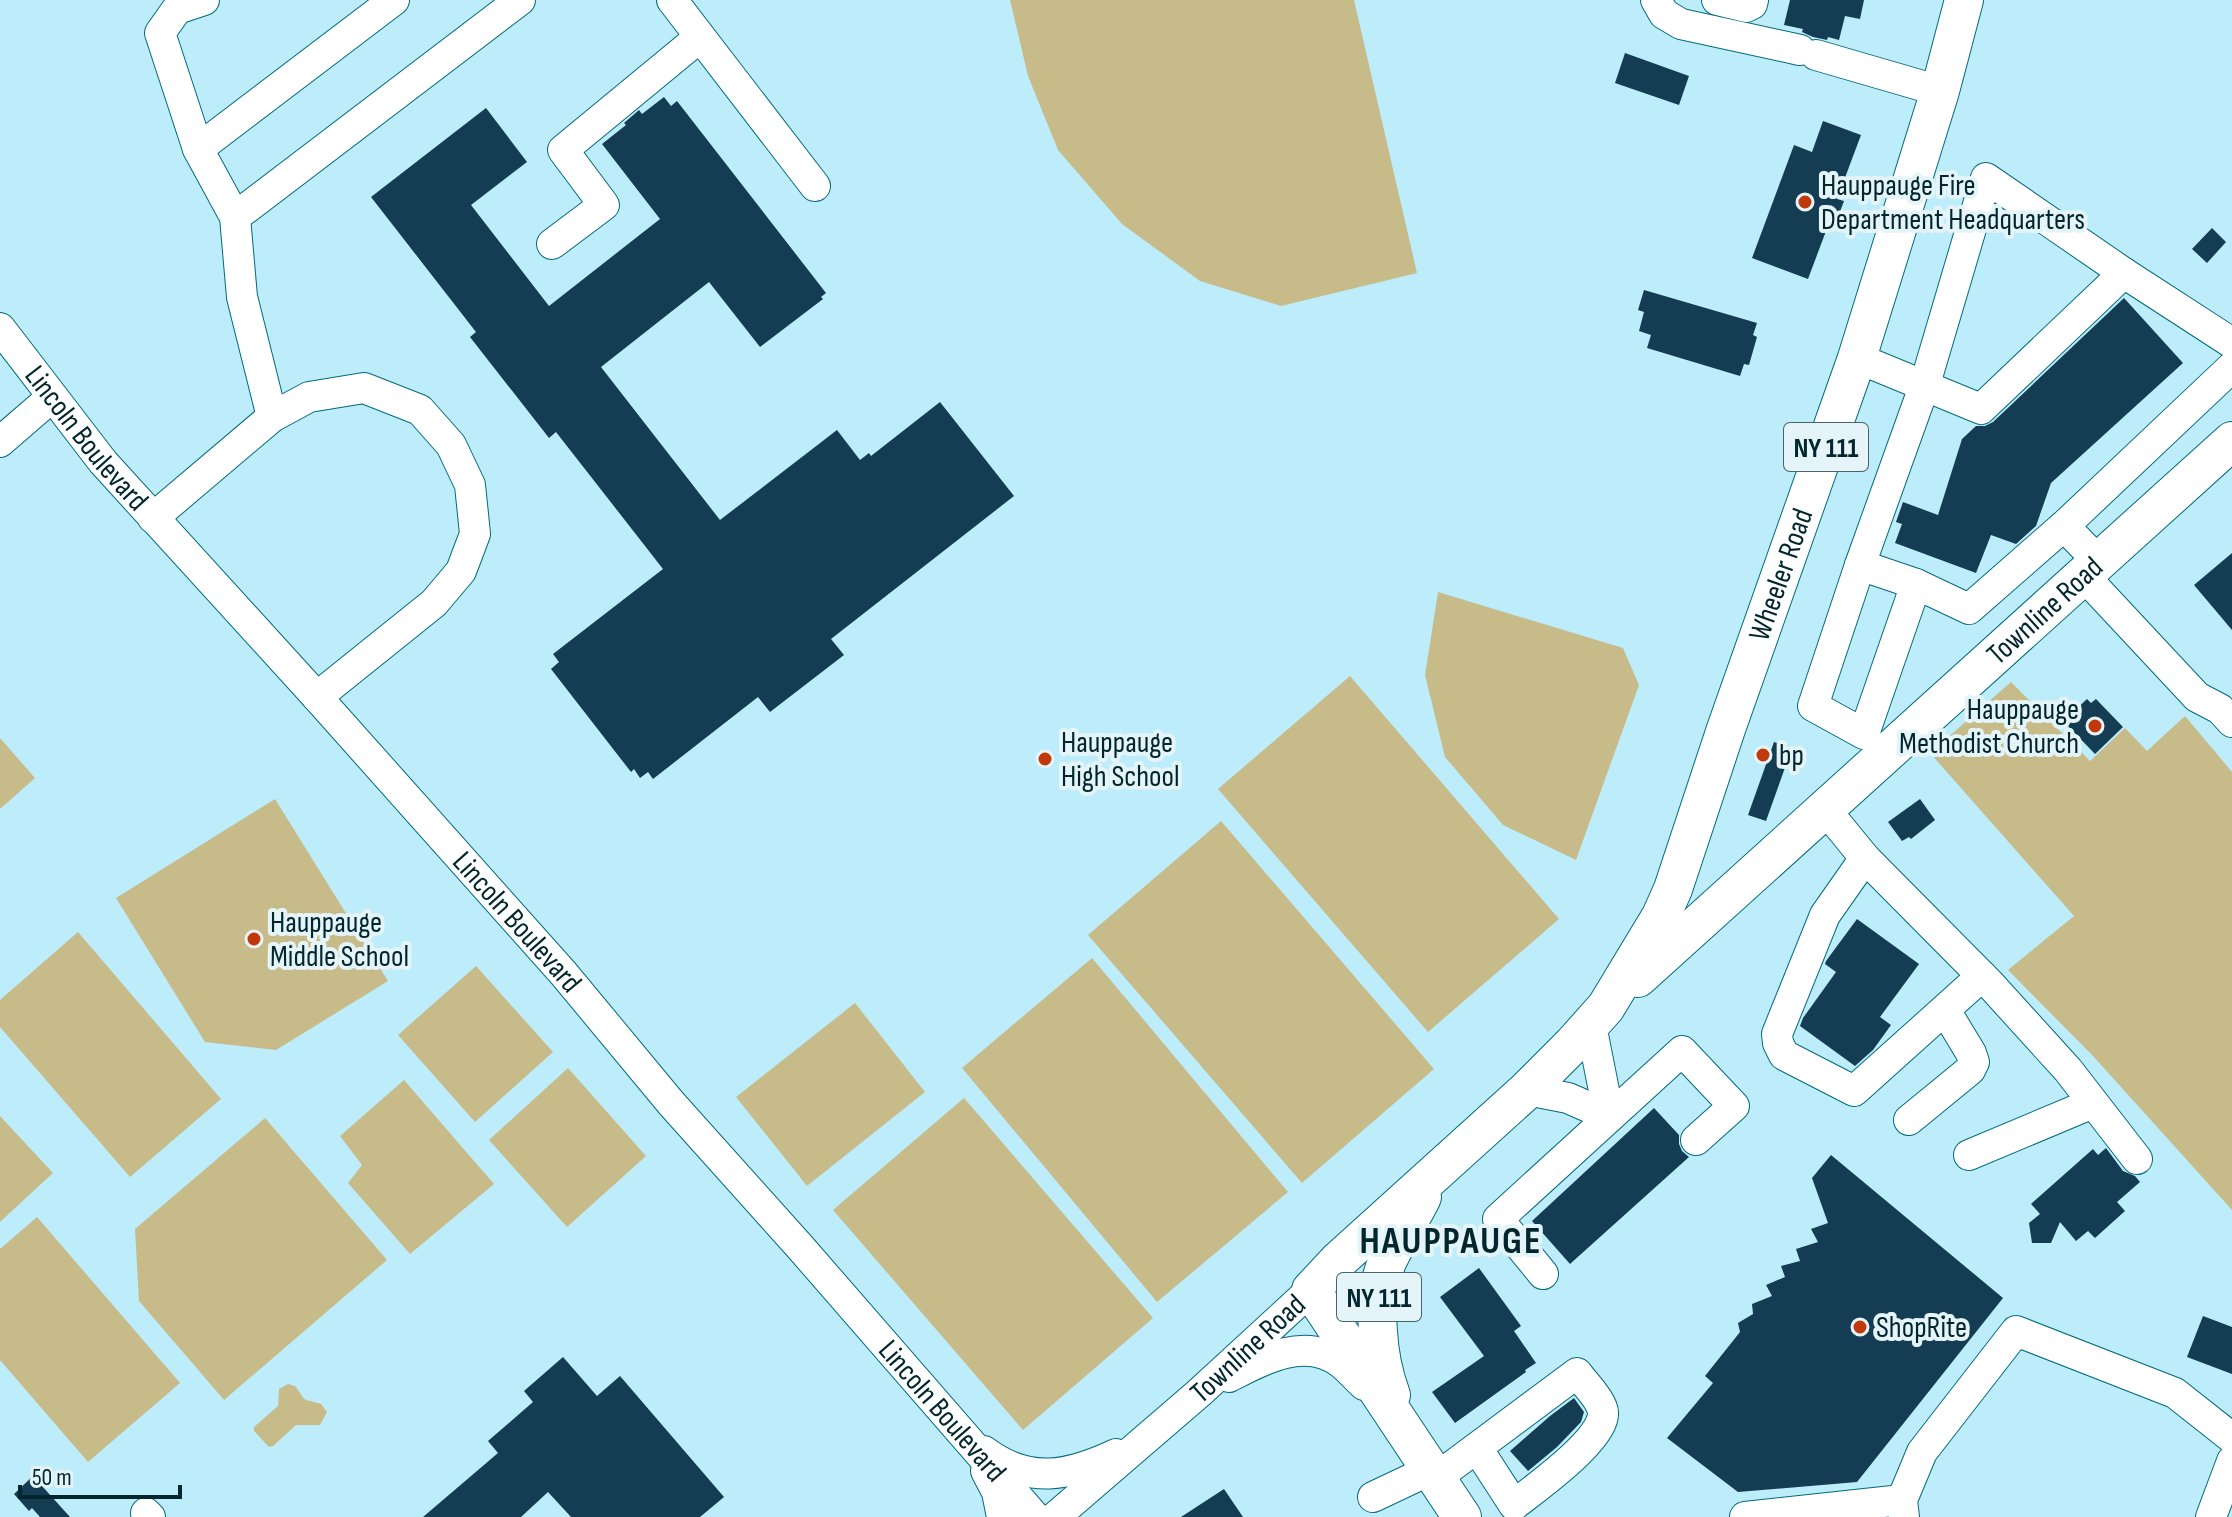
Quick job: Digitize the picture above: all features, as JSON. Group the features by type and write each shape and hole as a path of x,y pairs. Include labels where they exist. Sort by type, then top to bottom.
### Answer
{"main road":[{"name":"Wheeler Road","path":"1667,903 1857,358 1940,91 1964,0"},
{"name":"Townline Road","path":"1311,1290 1339,1260 1527,1090 1598,1016 1714,909 2091,569 2229,451"},
{"path":"1667,903 1714,909"},
{"name":"Townline Road","path":"1598,1016 1667,903"},
{"name":"NY 111","path":"1404,1430 1388,1385 1378,1336 1379,1288 1388,1261 1435,1173"},
{"name":"NY 111","path":"1311,1290 1404,1430 1444,1497"}],"street":[{"path":"204,0 177,9 160,33 198,149 235,217 242,297 272,417"},
{"path":"198,149 394,0"},
{"path":"235,217 520,0"},
{"path":"672,0 815,186"},
{"path":"1656,0 1664,14 1681,24 1808,53 1940,91"},
{"path":"1717,0 1740,7 1752,4 1753,0"},
{"path":"552,244 604,205 563,150 700,37"},
{"path":"1916,584 1864,734 1813,706 1925,384 1986,178 2232,343"},
{"path":"1857,358 1981,409 2124,273"},
{"name":"Lincoln Boulevard","path":"0,328 103,462 564,974 671,1103 1035,1517"},
{"path":"1860,565 1916,584 1969,609 2064,526 2232,367"},
{"path":"153,518 272,417 309,397 364,388 420,410 451,445 470,485 475,534 461,571 434,603 317,697"},
{"path":"0,442 52,397"},
{"path":"2064,526 2091,569 2197,697 2220,709 2232,722"},
{"path":"1825,809 1865,858 1982,976 2068,1070 2137,1159"},
{"path":"1865,858 1825,915 1777,1034 1784,1055 1854,1091 1982,976"},
{"path":"1909,1120 1970,1070 1974,1062 1945,1010"},
{"path":"1598,1016 1609,1116"},
{"path":"1543,1274 1498,1219 1682,1051 1734,1106 1696,1140"},
{"path":"1527,1090 1568,1098 1609,1116"},
{"path":"1969,1155 2093,1103"},
{"name":"Townline Road","path":"1055,1517 1199,1393 1311,1290"},
{"path":"1745,1517 1903,1508 1922,1452 2016,1331 2175,1393 2232,1438"},
{"path":"1199,1393 1243,1369 1287,1351 1311,1350 1341,1363 1404,1430"},
{"path":"1373,1497 1444,1497 1477,1448 1577,1373 1603,1409 1603,1423 1593,1438 1506,1511 1477,1448"},
{"path":"961,1433 992,1457 1039,1474 1063,1474 1094,1464 1144,1440"},
{"path":"961,1433 997,1492 1002,1517"},
{"path":"2211,1517 2232,1461"}],"shaded area":[{"path":"1010,0 1354,0 1417,273 1281,306 1200,281 1122,224 1058,150 1028,76"},
{"path":"1438,592 1623,648 1639,685 1576,860 1503,825 1445,757 1425,675"},
{"path":"1350,676 1559,919 1428,1032 1218,789"},
{"path":"2011,682 2090,761 2125,728 2147,751 2185,716 2232,772 2232,1210 2093,1056 2008,970 2074,916 1930,753"},
{"path":"0,738 35,778 0,809"},
{"path":"275,799 388,981 276,1050 205,1042 116,898"},
{"path":"1221,821 1434,1069 1302,1183 1088,935"},
{"path":"78,932 221,1099 130,1177 0,1027 0,1000"},
{"path":"1092,958 1288,1192 1157,1302 962,1068"},
{"path":"476,966 553,1052 475,1122 398,1035"},
{"path":"855,1003 925,1092 807,1186 736,1097"},
{"path":"568,1068 646,1156 567,1227 489,1140"},
{"path":"404,1080 494,1184 410,1254 348,1183 362,1165 340,1136"},
{"path":"964,1098 1153,1318 1023,1430 833,1210"},
{"path":"0,1116 53,1173 0,1222"},
{"path":"265,1118 387,1260 224,1400 139,1301 135,1229"},
{"path":"37,1217 180,1383 88,1462 0,1360 0,1249"},
{"path":"288,1384 295,1386 305,1399 321,1404 327,1412 320,1425 296,1425 269,1447 254,1427 278,1406 279,1389"}],"building":[{"path":"1790,0 1864,0 1860,19 1845,16 1839,40 1828,37 1827,40 1802,32 1803,29 1784,25"},
{"path":"1625,53 1689,76 1679,105 1615,83"},
{"path":"664,97 671,106 677,101 826,293 821,297 823,299 760,347 709,282 601,367 720,520 837,430 860,460 869,453 871,456 940,402 1014,496 831,639 844,655 770,712 758,697 653,779 648,772 640,778 634,769 631,772 551,669 559,662 553,654 663,569 556,432 549,438 470,337 476,332 371,197 486,108 527,162 471,205 549,306 660,219 602,144 639,110 642,114"},
{"path":"1823,121 1861,135 1837,199 1844,201 1838,217 1832,215 1808,279 1752,258 1794,145 1812,152"},
{"path":"2212,228 2226,242 2207,263 2192,249"},
{"path":"1644,290 1757,323 1753,335 1757,337 1749,365 1744,364 1740,376 1647,348 1651,335 1639,331 1644,312 1638,310"},
{"path":"2124,298 2183,363 2051,483 2036,526 2016,544 1991,535 1976,573 1895,543 1902,524 1896,522 1903,502 1938,515 1962,439 1976,426 1993,422"},
{"path":"2232,553 2232,630 2194,585"},
{"name":"Hauppauge Methodist Church","path":"2087,699 2091,703 2096,699 2123,727 2095,754 2067,725 2074,718 2071,714"},
{"path":"1774,742 1792,748 1766,821 1748,815"},
{"path":"1920,799 1935,820 1911,839 1902,841 1888,822"},
{"path":"1857,919 1919,964 1880,1017 1891,1025 1873,1050 1855,1066 1800,1026 1836,972 1825,964 1826,961"},
{"path":"1654,1108 1679,1135 1682,1151 1689,1157 1570,1264 1532,1221"},
{"path":"2106,1148 2123,1171 2140,1182 2117,1202 2125,1211 2095,1238 2088,1231 2076,1241 2060,1222 2051,1243 2032,1243 2029,1223 2040,1214 2031,1204 2093,1149 2098,1155"},
{"name":"ShopRite","path":"1831,1155 2003,1298 1857,1482 1738,1492 1667,1438 1713,1383 1705,1376 1740,1332 1738,1323 1753,1314 1752,1304 1772,1296 1766,1285 1785,1277 1781,1266 1800,1261 1796,1249 1818,1242 1811,1229 1828,1223 1812,1178"},
{"path":"1479,1268 1521,1326 1514,1331 1536,1363 1455,1423 1432,1392 1484,1356 1440,1297"},
{"path":"2203,1316 2232,1327 2232,1374 2187,1357"},
{"path":"563,1357 597,1396 620,1376 724,1497 700,1517 571,1517 548,1492 521,1517 423,1517 498,1453 488,1441 533,1402 524,1391"},
{"path":"1574,1398 1584,1412 1581,1422 1528,1471 1510,1451"},
{"path":"33,1476 70,1517 40,1517 32,1508 29,1511 14,1494"},
{"path":"1224,1489 1243,1517 1181,1517"}],"place":[{"name":"Hauppauge Fire Department Headquarters","path":"1805,202"},
{"name":"Hauppauge Methodist Church","path":"2095,726"},
{"name":"bp","path":"1763,755"},
{"name":"Hauppauge High School","path":"1045,759"},
{"name":"Hauppauge Middle School","path":"254,939"},
{"name":"ShopRite","path":"1860,1327"}],"district":[{"name":"HAUPPAUGE","path":"1451,1240"}]}
